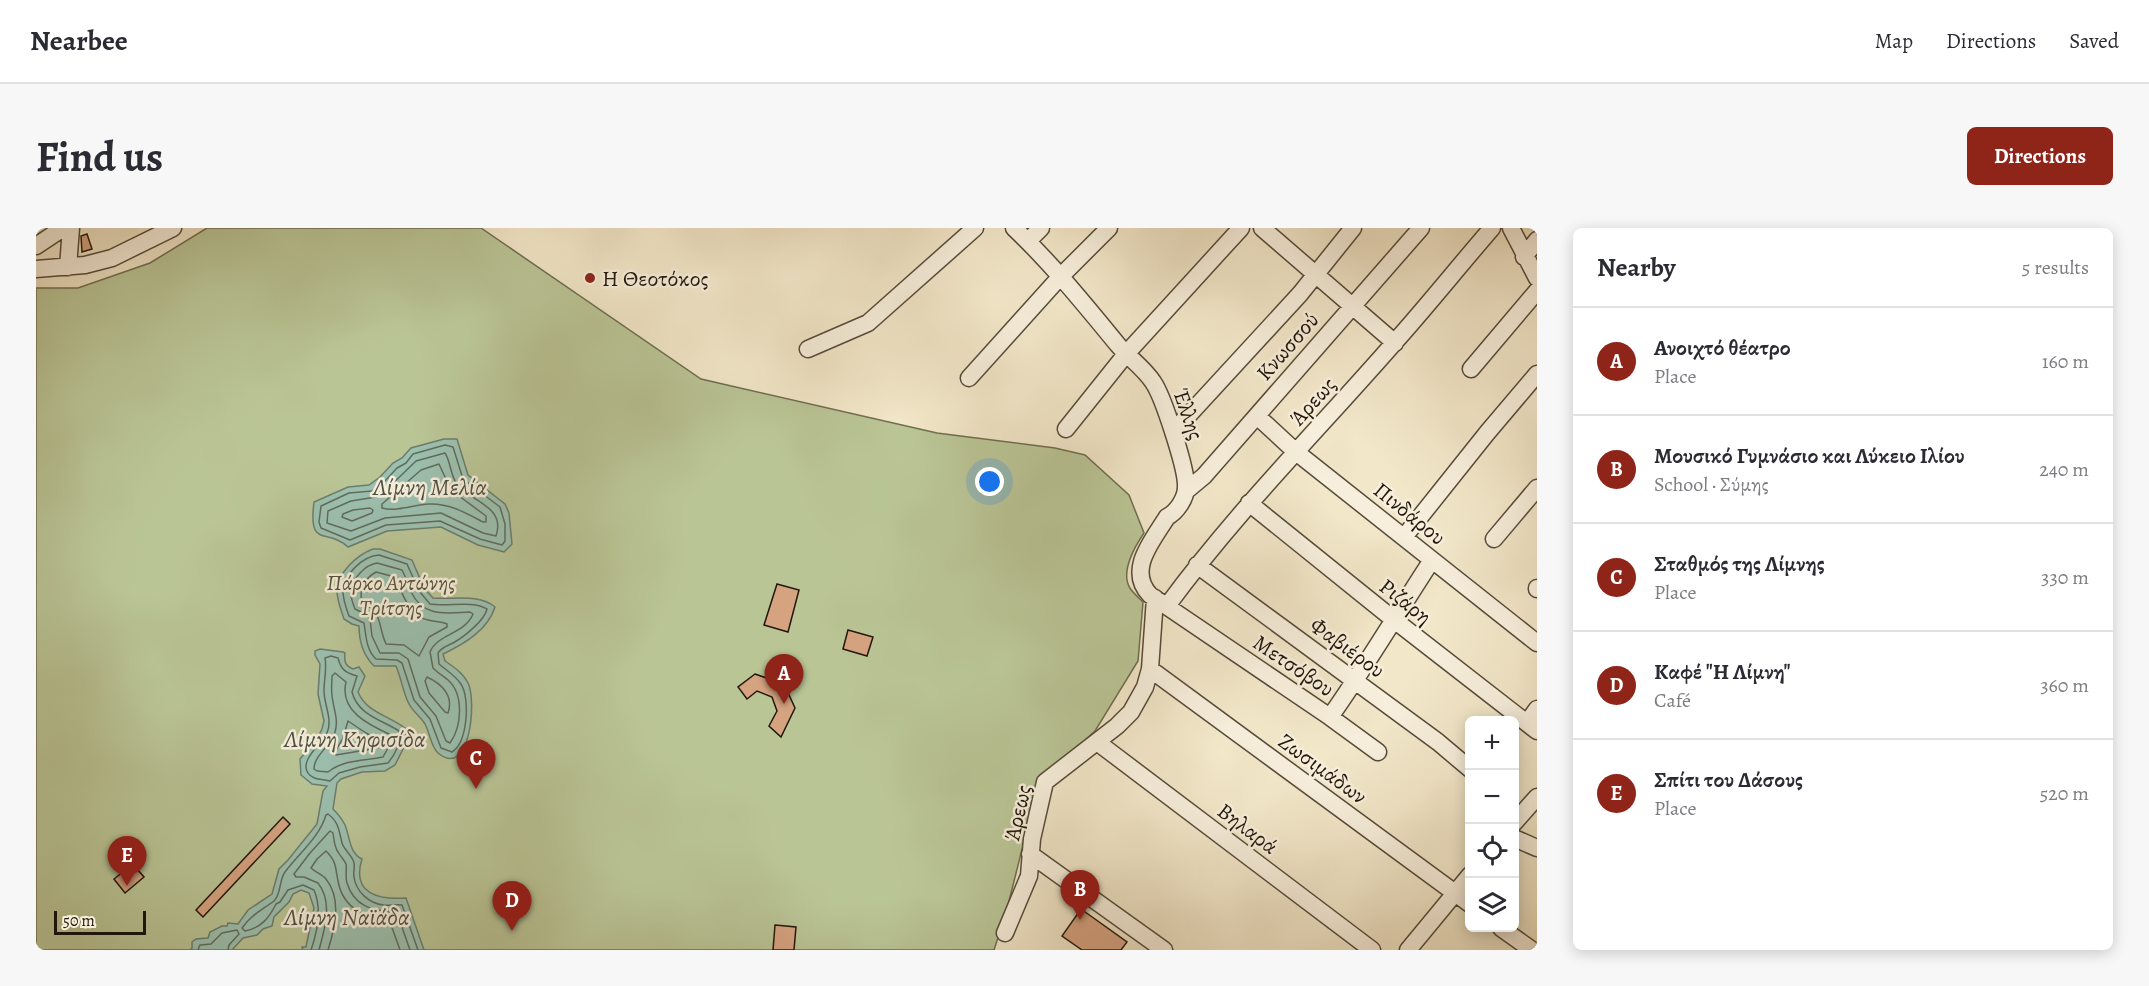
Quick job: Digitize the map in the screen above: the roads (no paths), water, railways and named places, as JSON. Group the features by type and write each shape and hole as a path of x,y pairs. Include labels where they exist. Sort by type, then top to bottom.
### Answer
{"street":[{"path":"36,246 63,228"},
{"path":"68,267 71,228"},
{"path":"36,269 85,265 111,258 173,228"},
{"path":"808,349 867,323 975,228"},
{"name":"Έλλης","path":"1014,228 1088,308 1126,354 1153,381 1173,432 1185,474 1186,491"},
{"path":"1028,241 1041,228"},
{"path":"969,378 1060,277 1109,228"},
{"path":"1066,429 1126,354 1240,228"},
{"path":"1262,228 1395,343"},
{"path":"1173,432 1316,275 1353,228"},
{"name":"Κνωσσού","path":"1186,491 1204,476 1421,228"},
{"name":"Άρεως","path":"1005,933 1026,885 1045,782 1097,742 1131,712 1145,687 1150,669 1161,602 1197,565 1249,503 1395,343 1492,228"},
{"path":"1510,228 1537,278"},
{"path":"1524,256 1537,240"},
{"path":"1472,369 1537,291"},
{"path":"1404,537 1537,374"},
{"name":"Πινδάρου","path":"1257,416 1296,452 1537,643"},
{"path":"1494,539 1537,488"},
{"path":"1161,602 1145,590 1140,579 1142,562 1146,551 1167,517 1177,508 1186,491"},
{"name":"Ριζάρη","path":"1249,503 1532,727"},
{"name":"Μετσόβου","path":"1161,602 1330,717 1432,560"},
{"name":"Φαβιέρου","path":"1197,565 1438,742 1465,765"},
{"name":"Ζωσιμάδων","path":"1150,669 1465,901"},
{"path":"1532,727 1537,709"},
{"path":"1330,717 1378,752"},
{"name":"Βηλαρά","path":"1097,742 1372,950"},
{"path":"1519,812 1537,797"},
{"path":"1519,840 1537,848"},
{"path":"1030,854 1164,950"},
{"path":"1408,950 1467,878"},
{"path":"1508,932 1532,950"}],"water":[{"name":"Λίμνη Μελία","path":"444,439 457,439 468,475 505,504 509,513 512,544 504,552 478,545 441,527 387,531 348,547 340,541 317,532 313,517 314,502 348,487 369,485 411,448"},
{"path":"373,549 380,549 412,560 424,588 433,598 481,600 495,607 487,623 481,629 467,641 443,654 445,661 466,679 471,692 471,720 468,735 464,747 457,756 449,758 438,753 425,724 408,702 396,666 374,666 362,648 359,626 344,619 337,594 340,578 355,560"},
{"name":"Λίμνη Ναϊάδα","path":"320,649 345,653 347,665 353,669 359,667 365,676 358,692 362,699 372,709 405,728 406,743 395,765 385,771 362,772 341,779 337,783 333,809 345,825 355,853 362,859 360,880 364,887 377,896 406,898 424,950 303,950 302,947 306,947 314,908 309,893 301,890 293,894 289,902 274,917 272,926 263,929 257,935 243,938 232,950 190,950 192,942 196,939 208,938 210,932 227,926 228,923 238,924 248,910 272,894 279,869 317,824 323,791 327,786 312,784 301,775 300,759 318,737 324,721 318,694 320,664 315,655 315,651"}],"place":[{"name":"Η Θεοτόκος","path":"590,278"},
{"name":"Ανοιχτό θέατρο","path":"784,704"},
{"name":"Σταθμός της Λίμνης","path":"476,789"},
{"name":"Σπίτι του Δάσους","path":"127,886"},
{"name":"Μουσικό Γυμνάσιο και Λύκειο Ιλίου","path":"1080,920"},
{"name":"Καφέ \"Η Λίμνη\"","path":"512,931"}],"park label":[{"name":"Πάρκο Αντώνης Τρίτσης","path":"391,594"}],"water label":[{"name":"Λίμνη Κηφισίδα","path":"355,739"}]}
